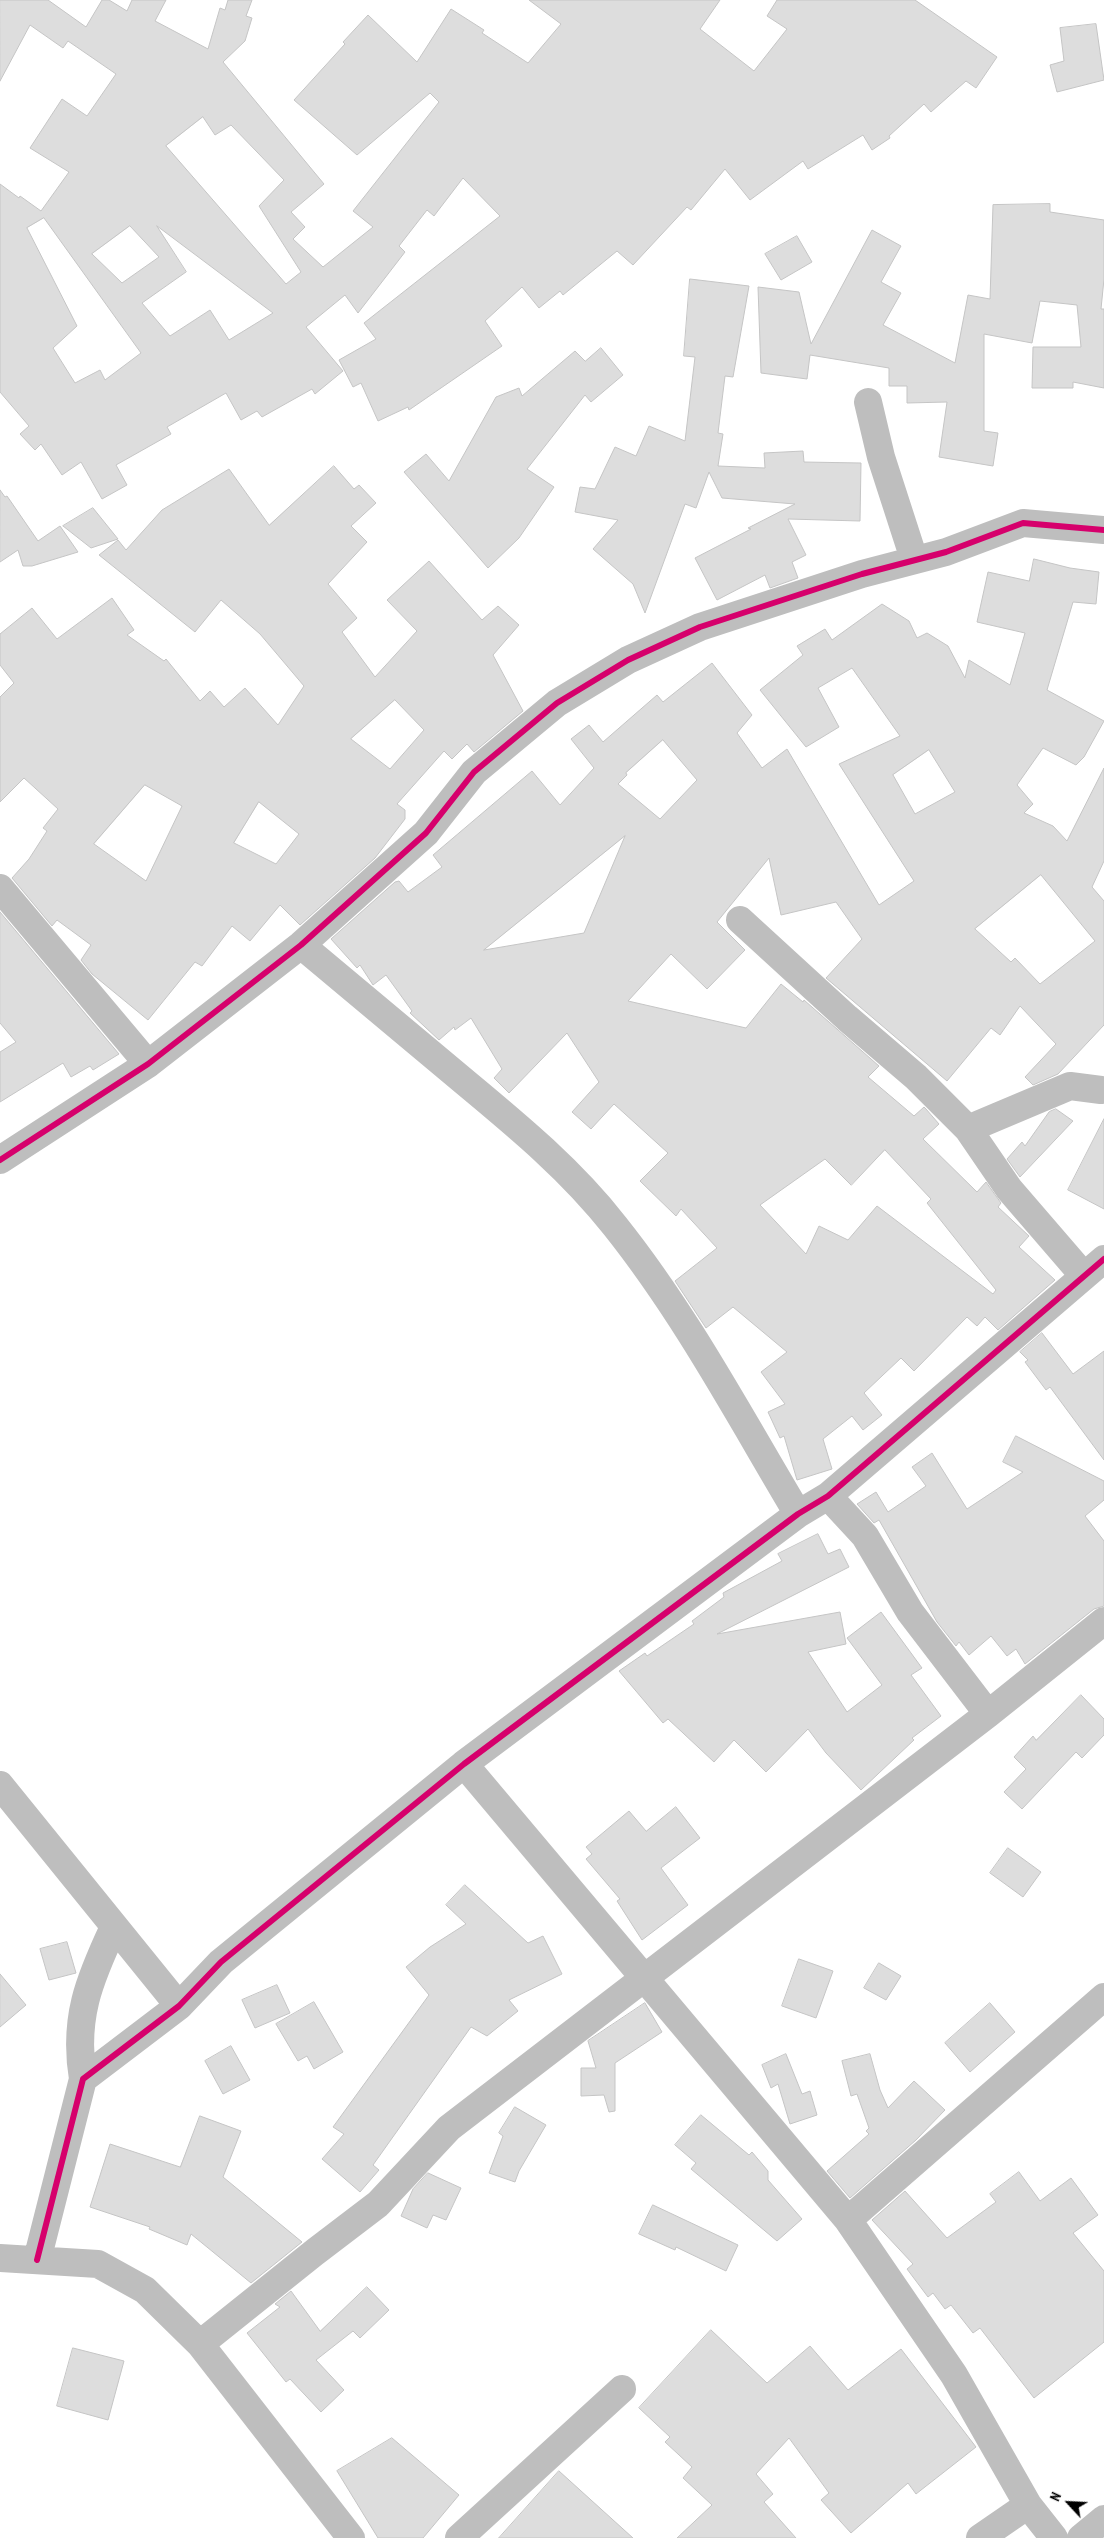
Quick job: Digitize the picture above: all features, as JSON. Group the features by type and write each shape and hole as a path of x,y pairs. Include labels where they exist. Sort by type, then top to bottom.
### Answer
{"street":[{"path":"868,402 881,457 914,559"},
{"path":"0,1160 148,1064 301,945 426,834 474,772 557,703 628,660 700,627 914,559 946,552 1023,523 1104,530"},
{"path":"0,888 148,1064"},
{"path":"83,2079 179,2006 221,1962 464,1764 798,1514 828,1496 1094,1267 1009,1189 968,1129 916,1077 847,1018 740,920"},
{"path":"301,945 546,1150 615,1225 681,1320 767,1458 798,1514"},
{"path":"968,1129 1070,1086 1101,1090"},
{"path":"828,1496 864,1536 910,1612 988,1714"},
{"path":"200,2344 378,2204 449,2128 988,1714 1104,1621"},
{"path":"464,1764 848,2220 954,2375 1028,2505 1054,2538"},
{"path":"0,1785 179,2006"},
{"path":"37,2260 83,2079 78,2038 83,2011 96,1966 114,1927"},
{"path":"848,2220 1104,1996"},
{"path":"0,2258 98,2264 145,2290 200,2344 351,2538"},
{"path":"458,2538 622,2389"},
{"path":"980,2538 1028,2505"},
{"path":"1081,2538 1104,2519"}],"building":[{"path":"0,0 48,0 86,27 102,0 109,0 127,11 132,0 166,0 155,21 208,49 220,8 225,10 228,0 252,0 246,16 252,18 245,41 223,62 324,184 291,212 305,227 293,239 323,267 373,227 353,211 439,102 430,93 357,155 294,100 345,44 343,42 368,15 417,62 451,9 484,30 482,33 528,63 561,24 529,0 720,0 700,29 754,71 787,29 767,16 777,0 915,0 997,57 976,88 966,81 931,112 924,104 889,136 890,138 872,150 863,135 808,169 803,161 750,200 725,169 691,210 687,207 633,265 617,251 563,295 560,291 539,308 522,287 485,321 502,346 409,410 408,407 378,421 361,383 353,387 339,360 376,339 364,323 500,216 463,178 434,216 427,210 399,246 405,252 358,313 345,295 306,327 343,371 315,394 312,389 262,417 257,411 241,420 226,393 167,427 171,434 116,465 127,485 102,499 81,462 62,475 41,444 35,450 20,434 29,426 0,392 0,184 41,211 69,172 30,148 62,99 87,116 116,74 68,41 63,48 30,25 0,81","holes":["203,117 215,135 231,125 284,180 259,206 301,272 286,284 166,146","44,218 141,353 105,380 100,370 75,383 53,348 77,326 27,228","130,226 159,257 122,283 92,254","157,226 273,313 229,340 210,310 170,336 142,303 186,272"]},
{"path":"1096,24 1104,80 1057,92 1050,65 1064,61 1060,28"},
{"path":"1050,204 1050,212 1104,220 1104,279 1101,309 1104,309 1104,388 1073,382 1073,388 1032,388 1033,347 1081,347 1077,305 1040,301 1032,343 984,334 984,431 998,433 993,466 939,457 947,402 907,403 907,386 889,386 889,368 810,355 807,379 761,373 758,287 799,292 811,344 872,230 901,246 881,282 901,293 883,325 955,363 968,295 990,299 993,205"},
{"path":"797,236 812,262 781,280 765,254"},
{"path":"690,279 749,286 733,377 725,376 718,433 723,434 718,466 765,468 764,453 803,451 804,462 861,463 860,521 788,519 806,555 792,562 798,578 770,588 765,575 717,600 695,558 795,504 722,498 709,472 696,508 685,504 645,613 633,584 593,549 618,520 575,512 580,487 595,489 615,447 636,456 649,426 685,441 695,357 684,356"},
{"path":"601,348 623,375 591,402 585,395 527,469 554,487 519,538 488,568 404,472 426,454 449,481 496,397 519,388 522,396 575,351 585,361"},
{"path":"334,466 354,489 359,485 376,503 351,526 367,542 328,584 357,618 342,632 375,677 417,631 387,600 429,561 482,620 498,606 519,625 493,655 523,711 474,752 467,744 452,759 444,751 397,804 405,810 405,819 375,858 300,925 280,905 250,941 232,926 202,966 195,962 148,1020 92,974 81,960 91,945 57,920 52,926 12,878 29,859 47,831 43,828 58,809 24,778 0,802 0,697 14,683 0,665 0,634 32,608 57,639 112,598 134,630 127,635 164,661 166,659 200,701 210,691 224,707 245,688 278,725 304,686 260,634 221,600 195,632 99,555 118,540 126,550 162,510 229,469 269,525","holes":["395,700 424,730 390,769 351,739","145,785 182,806 146,881 94,844","259,802 299,834 276,864 234,843"]},
{"path":"0,490 5,497 7,496 38,541 60,526 78,552 32,566 23,566 18,550 0,562"},
{"path":"93,508 118,539 91,548 63,526"},
{"path":"1034,559 1070,568 1099,572 1096,604 1073,602 1047,690 1104,721 1084,757 1076,765 1043,748 1017,785 1033,804 1024,813 1053,826 1067,841 1104,768 1104,861 1092,887 1104,901 1104,1025 1058,1074 1033,1085 1025,1077 1056,1044 1020,1006 1000,1035 991,1028 947,1081 826,978 862,939 836,902 781,915 769,858 717,922 745,950 707,989 671,954 628,1001 746,1028 781,984 803,1002 804,1000 879,1066 868,1077 914,1116 924,1107 926,1109 939,1124 923,1139 977,1192 986,1182 1001,1203 998,1207 1029,1236 1019,1247 1055,1280 998,1330 985,1317 977,1326 967,1317 914,1371 901,1358 864,1393 882,1415 863,1430 852,1416 823,1439 832,1469 797,1480 784,1436 780,1438 768,1412 785,1404 761,1372 787,1352 733,1307 706,1328 675,1281 717,1248 681,1209 676,1216 640,1181 668,1153 614,1104 591,1129 572,1112 599,1082 567,1033 509,1093 494,1078 502,1069 471,1018 455,1030 454,1027 439,1040 410,1013 412,1011 386,975 373,985 360,965 357,968 331,939 395,882 399,881 408,892 442,867 433,855 532,771 560,805 594,768 571,739 589,725 603,742 657,695 663,702 712,663 752,715 737,733 762,768 787,749 879,905 914,881 839,764 900,736 852,668 818,688 839,727 806,747 760,690 803,655 797,646 825,629 832,640 882,604 909,621 917,638 927,633 948,646 965,678 969,660 1010,685 1025,633 977,622 988,572 1029,581","holes":["663,740 697,780 660,819 618,784 627,775 626,773","929,750 955,792 915,814 893,775","625,836 584,933 484,950","1041,875 1095,941 1040,984 1015,958 1011,962 975,929","885,1150 931,1199 927,1203 996,1290 993,1294 877,1206 848,1240 819,1226 806,1254 760,1205 825,1159 851,1185"]},
{"path":"0,912 119,1054 93,1070 90,1066 71,1077 63,1063 0,1102 0,1052 16,1042 0,1023"},
{"path":"1056,1109 1073,1121 1020,1177 1007,1159 1022,1142 1025,1146 1049,1112"},
{"path":"1104,1119 1104,1209 1068,1190"},
{"path":"1042,1333 1073,1374 1104,1351 1104,1460 1050,1387 1046,1390 1025,1362 1028,1360 1020,1352"},
{"path":"1016,1436 1104,1481 1104,1500 1085,1516 1104,1541 1104,1606 1094,1609 1025,1664 1016,1649 1007,1656 991,1636 969,1655 959,1642 956,1646 937,1622 879,1520 874,1523 857,1504 876,1492 888,1512 926,1486 912,1467 932,1453 967,1509 1023,1472 1003,1462"},
{"path":"818,1534 828,1554 840,1549 849,1567 717,1634 840,1612 846,1644 808,1652 847,1712 882,1685 847,1638 881,1612 922,1668 911,1675 941,1716 912,1738 914,1740 861,1790 826,1753 808,1729 766,1772 734,1740 714,1762 668,1719 663,1723 619,1671 645,1653 647,1656 694,1624 692,1621 724,1597 723,1593 782,1561 778,1554"},
{"path":"1081,1695 1104,1719 1104,1735 1082,1758 1076,1752 1022,1809 1004,1792 1026,1769 1014,1757 1033,1736 1036,1740"},
{"path":"676,1807 700,1838 661,1868 688,1905 642,1940 617,1901 620,1899 586,1859 592,1854 586,1847 629,1811 646,1831"},
{"path":"1008,1848 1041,1872 1023,1897 990,1873"},
{"path":"465,1885 528,1943 543,1936 562,1974 509,2000 518,2011 487,2036 471,2027 373,2165 379,2170 360,2192 322,2159 344,2134 333,2127 429,1995 406,1967 430,1947 466,1924 446,1905"},
{"path":"67,1942 76,1973 49,1980 40,1949"},
{"path":"799,1959 833,1971 816,2018 782,2006"},
{"path":"879,1963 901,1976 886,2000 864,1988"},
{"path":"0,1974 26,2005 0,2027"},
{"path":"277,1985 290,2013 255,2028 242,2000"},
{"path":"314,2002 343,2052 314,2069 307,2056 298,2061 276,2024"},
{"path":"645,2003 662,2032 615,2063 615,2111 609,2112 604,2095 581,2096 581,2068 596,2068 588,2041"},
{"path":"990,2003 1015,2032 970,2072 945,2043"},
{"path":"231,2046 250,2080 223,2094 205,2061"},
{"path":"786,2054 802,2094 810,2091 817,2115 790,2124 778,2084 771,2088 762,2065"},
{"path":"870,2054 880,2090 888,2108 914,2081 945,2110 916,2140 850,2198 827,2171 869,2134 866,2131 869,2128 857,2094 851,2096 842,2061"},
{"path":"515,2107 546,2125 519,2171 515,2182 489,2173 503,2136 499,2133"},
{"path":"701,2115 749,2155 752,2152 768,2171 768,2180 802,2219 777,2241 691,2169 696,2163 675,2145"},
{"path":"200,2116 241,2131 223,2177 302,2242 251,2283 191,2234 187,2245 149,2229 150,2227 90,2207 110,2144 180,2167"},
{"path":"1019,2172 1040,2201 1071,2178 1098,2215 1073,2233 1104,2271 1104,2342 1034,2398 980,2328 973,2333 951,2305 945,2309 933,2293 928,2297 907,2269 913,2264 872,2220 905,2191 947,2238 996,2202 990,2194"},
{"path":"428,2173 461,2188 446,2220 433,2215 427,2228 401,2216 413,2189"},
{"path":"653,2205 738,2245 726,2271 676,2247 675,2250 639,2234"},
{"path":"367,2287 389,2310 360,2338 353,2331 316,2360 344,2390 321,2412 290,2379 286,2382 247,2333 280,2307 275,2304 291,2291 320,2331"},
{"path":"711,2330 767,2383 810,2346 848,2390 901,2349 976,2447 916,2494 908,2483 851,2533 821,2500 829,2493 789,2438 756,2474 773,2494 764,2502 796,2538 677,2538 712,2505 683,2478 692,2467 665,2442 670,2437 639,2408"},
{"path":"73,2348 124,2361 108,2420 57,2406"},
{"path":"392,2438 459,2495 423,2538 378,2538 337,2471"},
{"path":"559,2471 633,2538 499,2538"}],"cycle path":[{"path":"0,1160 148,1064 301,945 426,833 474,772 557,703 628,660 700,627 862,574 946,552 1023,523 1104,530"},
{"path":"37,2260 83,2079 179,2006 221,1962 464,1764 798,1514 828,1496 1104,1259"}]}
